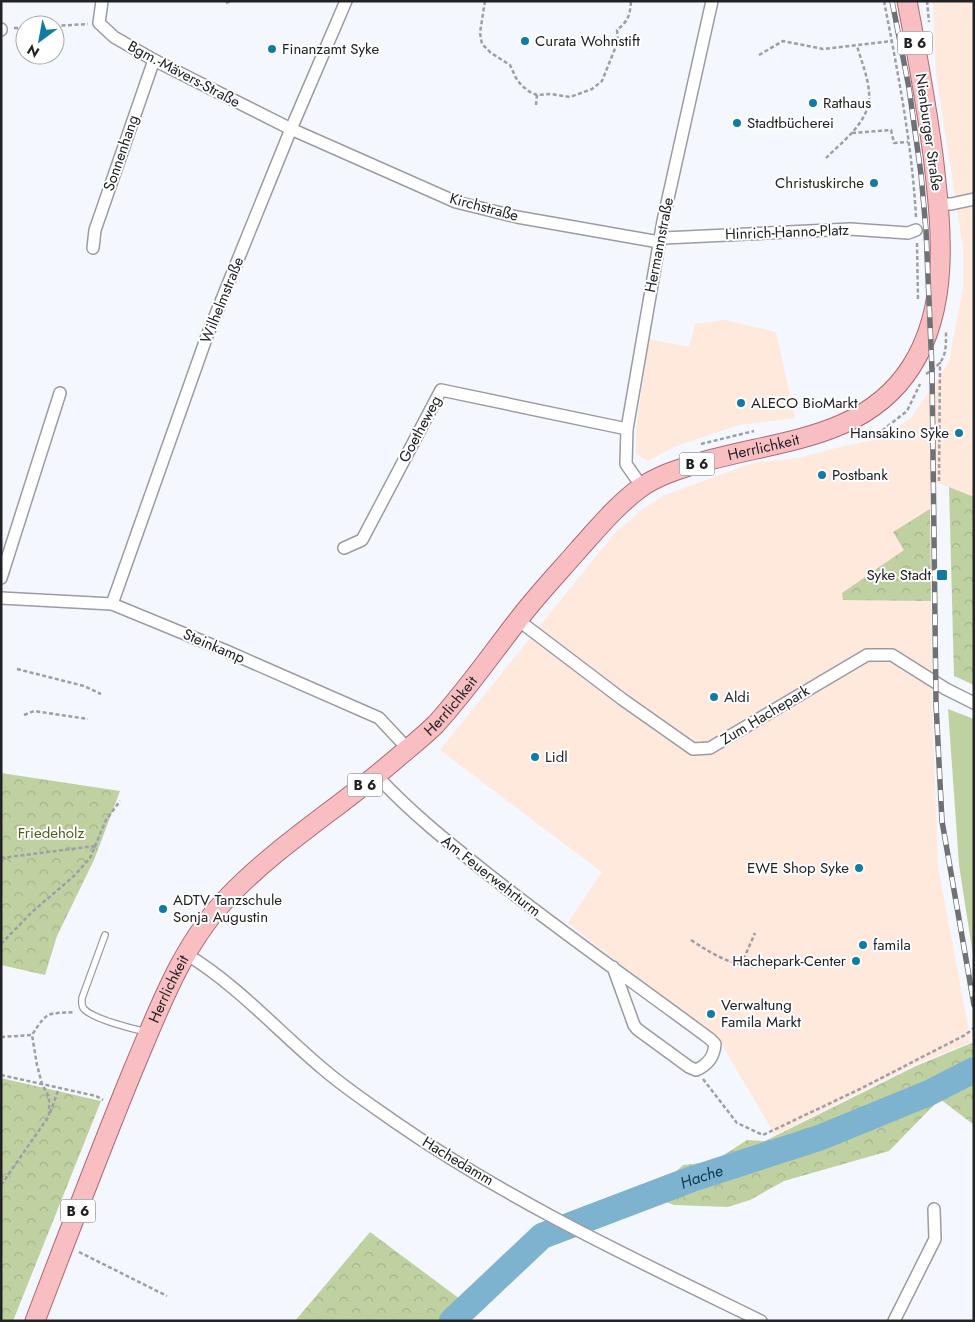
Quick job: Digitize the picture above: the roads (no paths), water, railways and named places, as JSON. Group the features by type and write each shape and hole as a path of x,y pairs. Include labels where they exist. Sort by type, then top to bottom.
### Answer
{"main road":[{"name":"Nienburger Straße","path":"907,1 923,86 939,204"},
{"name":"Herrlichkeit","path":"35,1321 114,1104 149,1033 174,975 203,927 226,898 258,868 377,776 433,727 477,675 536,598 617,507 642,487 669,472 754,448 807,438 852,422 872,408 897,386 913,365 931,322 940,268 939,204"}],"street":[{"name":"Bgm.-Mävers-Straße","path":"102,1 99,23 114,37 154,60 292,129"},
{"name":"Wilhelmstraße","path":"112,604 207,336 346,1"},
{"name":"Hermannstraße","path":"642,487 626,464 627,429 659,242 712,1"},
{"name":"Sonnenhang","path":"94,248 95,230 154,60"},
{"name":"Kirchstraße","path":"292,129 456,202 517,217 659,242"},
{"path":"939,204 974,200"},
{"name":"Hinrich-Hanno-Platz","path":"659,242 664,238 850,229 908,234 916,230"},
{"name":"Goetheweg","path":"344,548 362,540 441,390 627,429"},
{"path":"1,578 60,393"},
{"name":"Steinkamp","path":"1,598 112,604 224,650 379,718 408,749"},
{"name":"Zum Hachepark","path":"518,620 622,700 693,749 710,748 867,655 892,655 946,689 974,703"},
{"name":"Am Feuerwehrturm","path":"377,776 395,796 433,830 538,913 613,967 710,1039 715,1044 714,1053 704,1066 696,1070 689,1067 637,1029 613,967"},
{"name":"Hachedamm","path":"186,954 217,974 324,1070 455,1162 588,1236 759,1320"},
{"path":"894,1321 934,1239 934,1208"}],"lane":[{"path":"105,935 82,998 82,1006 94,1016 149,1033"}],"waterway":[{"name":"Hache","path":"452,1321 542,1236 692,1179 819,1138 929,1093 974,1070"}],"railway":[{"path":"892,1 909,88 921,174 926,230 932,370 936,704 942,821 974,1005"}],"place":[{"name":"Curata Wohnstift","path":"525,41"},
{"name":"Finanzamt Syke","path":"272,49"},
{"name":"Rathaus","path":"813,103"},
{"name":"Stadtbücherei","path":"737,123"},
{"name":"Christuskirche","path":"874,183"},
{"name":"ALECO BioMarkt","path":"741,403"},
{"name":"Hansakino Syke","path":"959,433"},
{"name":"Postbank","path":"822,475"},
{"name":"Syke Stadt","path":"942,575"},
{"name":"Aldi","path":"714,697"},
{"name":"Lidl","path":"535,757"},
{"name":"EWE Shop Syke","path":"859,868"},
{"name":"ADTV Tanzschule Sonja Augustin","path":"163,909"},
{"name":"famila","path":"863,945"},
{"name":"Hachepark-Center","path":"856,961"},
{"name":"Verwaltung Famila Markt","path":"711,1014"}],"park label":[{"name":"Friedeholz","path":"51,833"}]}
